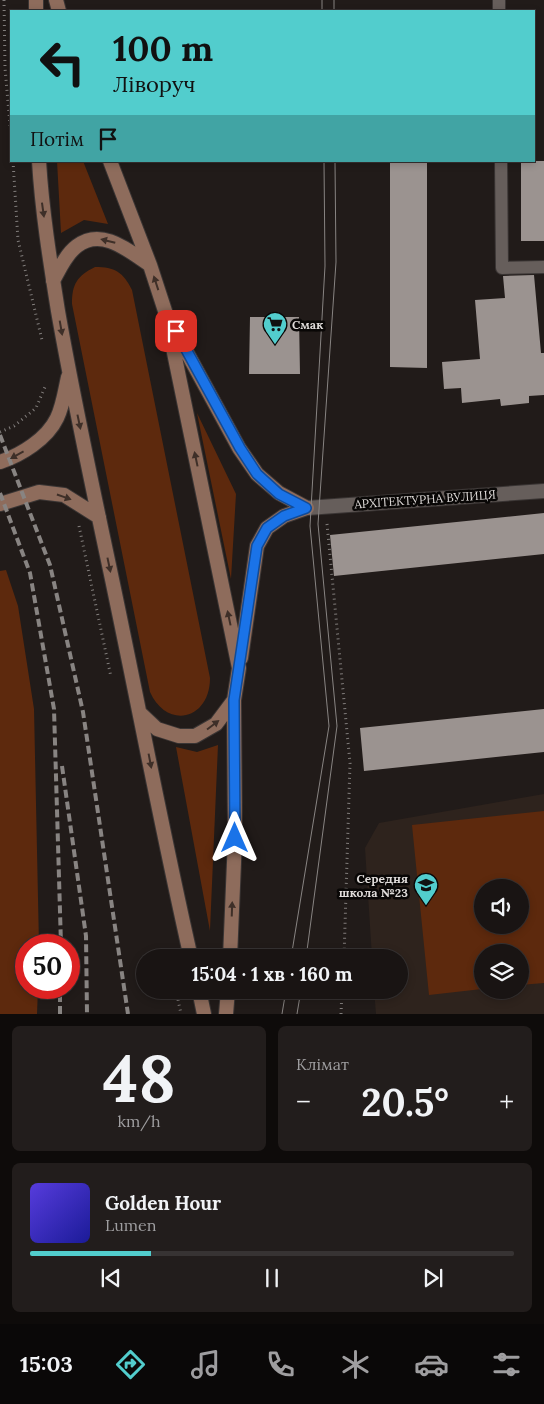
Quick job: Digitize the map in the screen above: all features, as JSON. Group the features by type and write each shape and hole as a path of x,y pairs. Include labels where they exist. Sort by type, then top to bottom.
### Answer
{"main road":[{"path":"39,162 40,192 69,374 140,713 169,863 189,949"},
{"path":"110,162 150,265 166,314 239,668"},
{"path":"53,281 76,246 91,239 108,240 123,247 150,265"},
{"path":"166,314 240,448 257,474 279,494 306,508"},
{"path":"0,462 14,458 37,442 57,418 69,374"},
{"path":"0,504 39,492 64,495 99,517"},
{"path":"230,949 235,838 234,700 257,546 267,528 284,516 306,508"},
{"path":"140,713 157,729 180,736 195,736 216,724 234,700"},
{"path":"201,999 204,1014"},
{"path":"226,1014 227,999"}],"street":[{"name":"АРХІТЕКТУРНА ВУЛИЦЯ","path":"306,508 544,491"}],"lane":[{"path":"501,162 502,268 544,267"}],"path":[{"path":"4,0 5,68 10,125"},
{"path":"13,162 18,240 44,350"},
{"path":"0,432 14,426 36,408 46,386"},
{"path":"325,507 350,762 344,949"},
{"path":"79,525 111,679"},
{"path":"178,999 181,1014"},
{"path":"341,1014 342,999"}],"shaded area":[{"path":"57,162 83,162 108,224 84,220 61,233"},
{"path":"95,267 108,268 118,272 132,290 210,678 208,692 203,703 195,711 186,715 176,715 167,712 157,704 150,692 72,304 73,291 77,281"},
{"path":"197,413 236,494 231,579"},
{"path":"6,570 18,606 34,709 39,934 15,934 15,999 38,999 37,1014 0,1014 0,571"},
{"path":"218,745 210,931 176,747 197,752"},
{"name":"Середня школа №23","path":"544,794 544,1014 376,1014 375,999 408,999 408,949 371,949 365,848 379,823"},
{"path":"544,811 544,983 529,984 529,944 474,944 474,990 429,995 412,825"}],"building":[{"path":"544,161 544,241 521,241 521,162"},
{"path":"390,162 427,162 427,368 390,367"},
{"path":"534,275 541,353 544,353 544,395 529,396 529,403 501,406 500,399 462,403 461,388 444,389 442,362 480,359 475,300 505,298 503,276"},
{"name":"Смак","path":"250,317 299,317 300,374 249,374"},
{"path":"544,513 544,554 334,576 330,535"},
{"path":"544,709 544,752 364,771 360,728"}],"tram line":[{"path":"322,0 322,10"},
{"path":"334,0 334,10"},
{"path":"292,949 329,726 310,526 325,266 324,162"},
{"path":"307,949 337,726 318,524 336,262 335,162"},
{"path":"282,1014 284,999"},
{"path":"297,1014 300,999"}],"railway":[{"path":"0,435 50,565 83,712 128,1014"},
{"path":"0,493 30,573 54,709 61,934"},
{"path":"62,766 86,936 87,1014"},
{"path":"60,999 60,1014"}],"place":[{"name":"Смак","path":"275,345"},
{"name":"Середня школа №23","path":"426,906"}],"route":[{"path":"176,331 240,448 257,474 279,494 306,508 284,516 267,528 257,546 234,700 235,838"}]}
